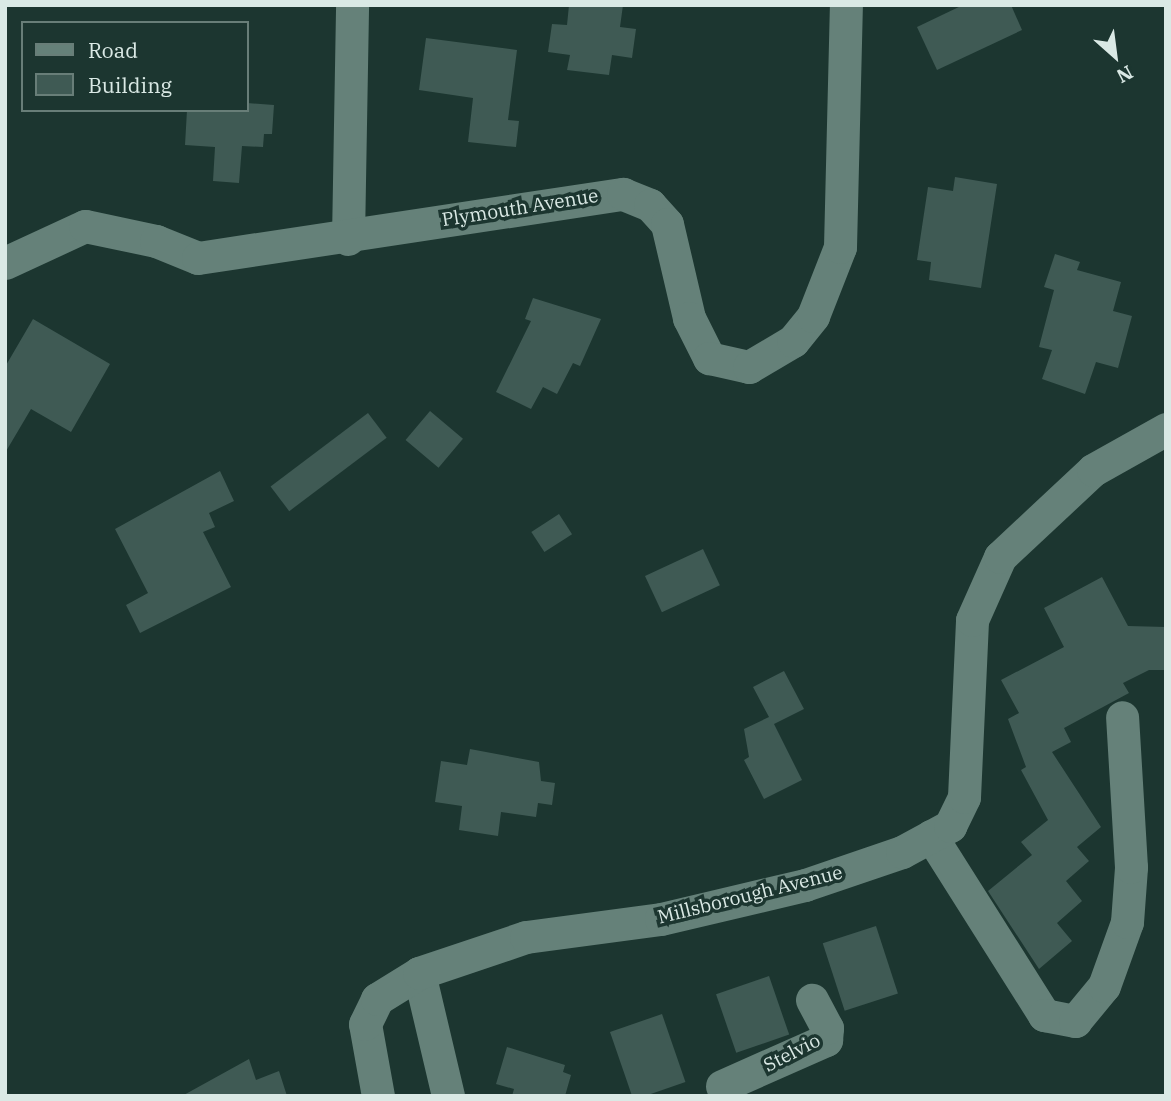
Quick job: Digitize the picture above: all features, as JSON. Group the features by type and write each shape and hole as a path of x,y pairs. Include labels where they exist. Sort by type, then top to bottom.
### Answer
{"street":[{"path":"348,239 352,5"},
{"name":"Plymouth Avenue","path":"5,263 85,226 156,241 198,258 348,239 623,194 650,205 667,224 688,318 709,358 749,367 772,356 813,316 840,247 846,5"},
{"name":"Millsborough Avenue","path":"378,1096 365,1024 377,999 419,973 526,937 661,919 805,885 931,836 950,826 964,797 972,620 1000,557 1093,470 1166,429"},
{"path":"931,836 1044,1015 1074,1021 1104,986 1127,922 1131,867 1122,717"},
{"path":"419,973 449,1096"},
{"name":"Stelvio","path":"720,1093 826,1040 827,1028 813,1000"}],"building":[{"path":"569,5 623,5 620,27 636,29 632,58 612,55 609,75 567,70 570,55 548,52 552,24 567,25"},
{"path":"963,5 1011,5 1022,30 937,70 917,27"},
{"path":"426,38 517,50 508,120 519,121 516,147 468,142 473,98 419,90"},
{"path":"248,103 274,105 272,134 264,134 263,147 242,146 239,183 213,181 215,147 185,145 187,112 248,112"},
{"path":"955,177 997,184 981,288 929,280 931,262 917,260 928,187 953,191"},
{"path":"1055,254 1080,262 1077,270 1121,282 1113,311 1132,316 1118,368 1096,362 1085,394 1042,379 1052,350 1039,347 1054,290 1044,287"},
{"path":"533,298 601,319 580,366 573,363 557,394 543,387 531,409 496,392 531,321 525,319"},
{"path":"33,319 110,364 71,432 31,409 5,453 5,367"},
{"path":"430,411 463,439 439,468 406,440"},
{"path":"368,413 387,438 289,511 271,486"},
{"path":"220,471 234,501 209,513 215,527 203,532 231,587 140,633 126,605 148,593 115,529"},
{"path":"559,514 572,534 544,552 531,532"},
{"path":"703,549 720,585 662,612 645,576"},
{"path":"1102,577 1128,626 1166,627 1166,670 1149,670 1123,683 1129,693 1064,728 1071,742 1052,752 1101,827 1077,847 1089,861 1066,881 1082,901 1057,923 1072,941 1039,969 988,891 1032,855 1021,842 1048,820 1021,770 1026,767 1008,719 1019,713 1001,680 1064,647 1044,608"},
{"path":"784,671 804,709 774,724 802,780 764,799 744,760 749,757 744,729 769,717 753,687"},
{"path":"470,749 539,762 541,781 555,783 552,805 538,803 536,817 501,812 498,836 459,830 462,806 435,802 441,761 467,765"},
{"path":"876,926 898,994 845,1011 823,943"},
{"path":"769,976 789,1035 736,1053 716,994"},
{"path":"662,1014 685,1082 645,1096 632,1096 610,1032"},
{"path":"507,1047 565,1065 563,1072 571,1075 565,1096 512,1096 514,1089 496,1084"},
{"path":"249,1059 256,1080 279,1071 287,1096 182,1096"}]}
